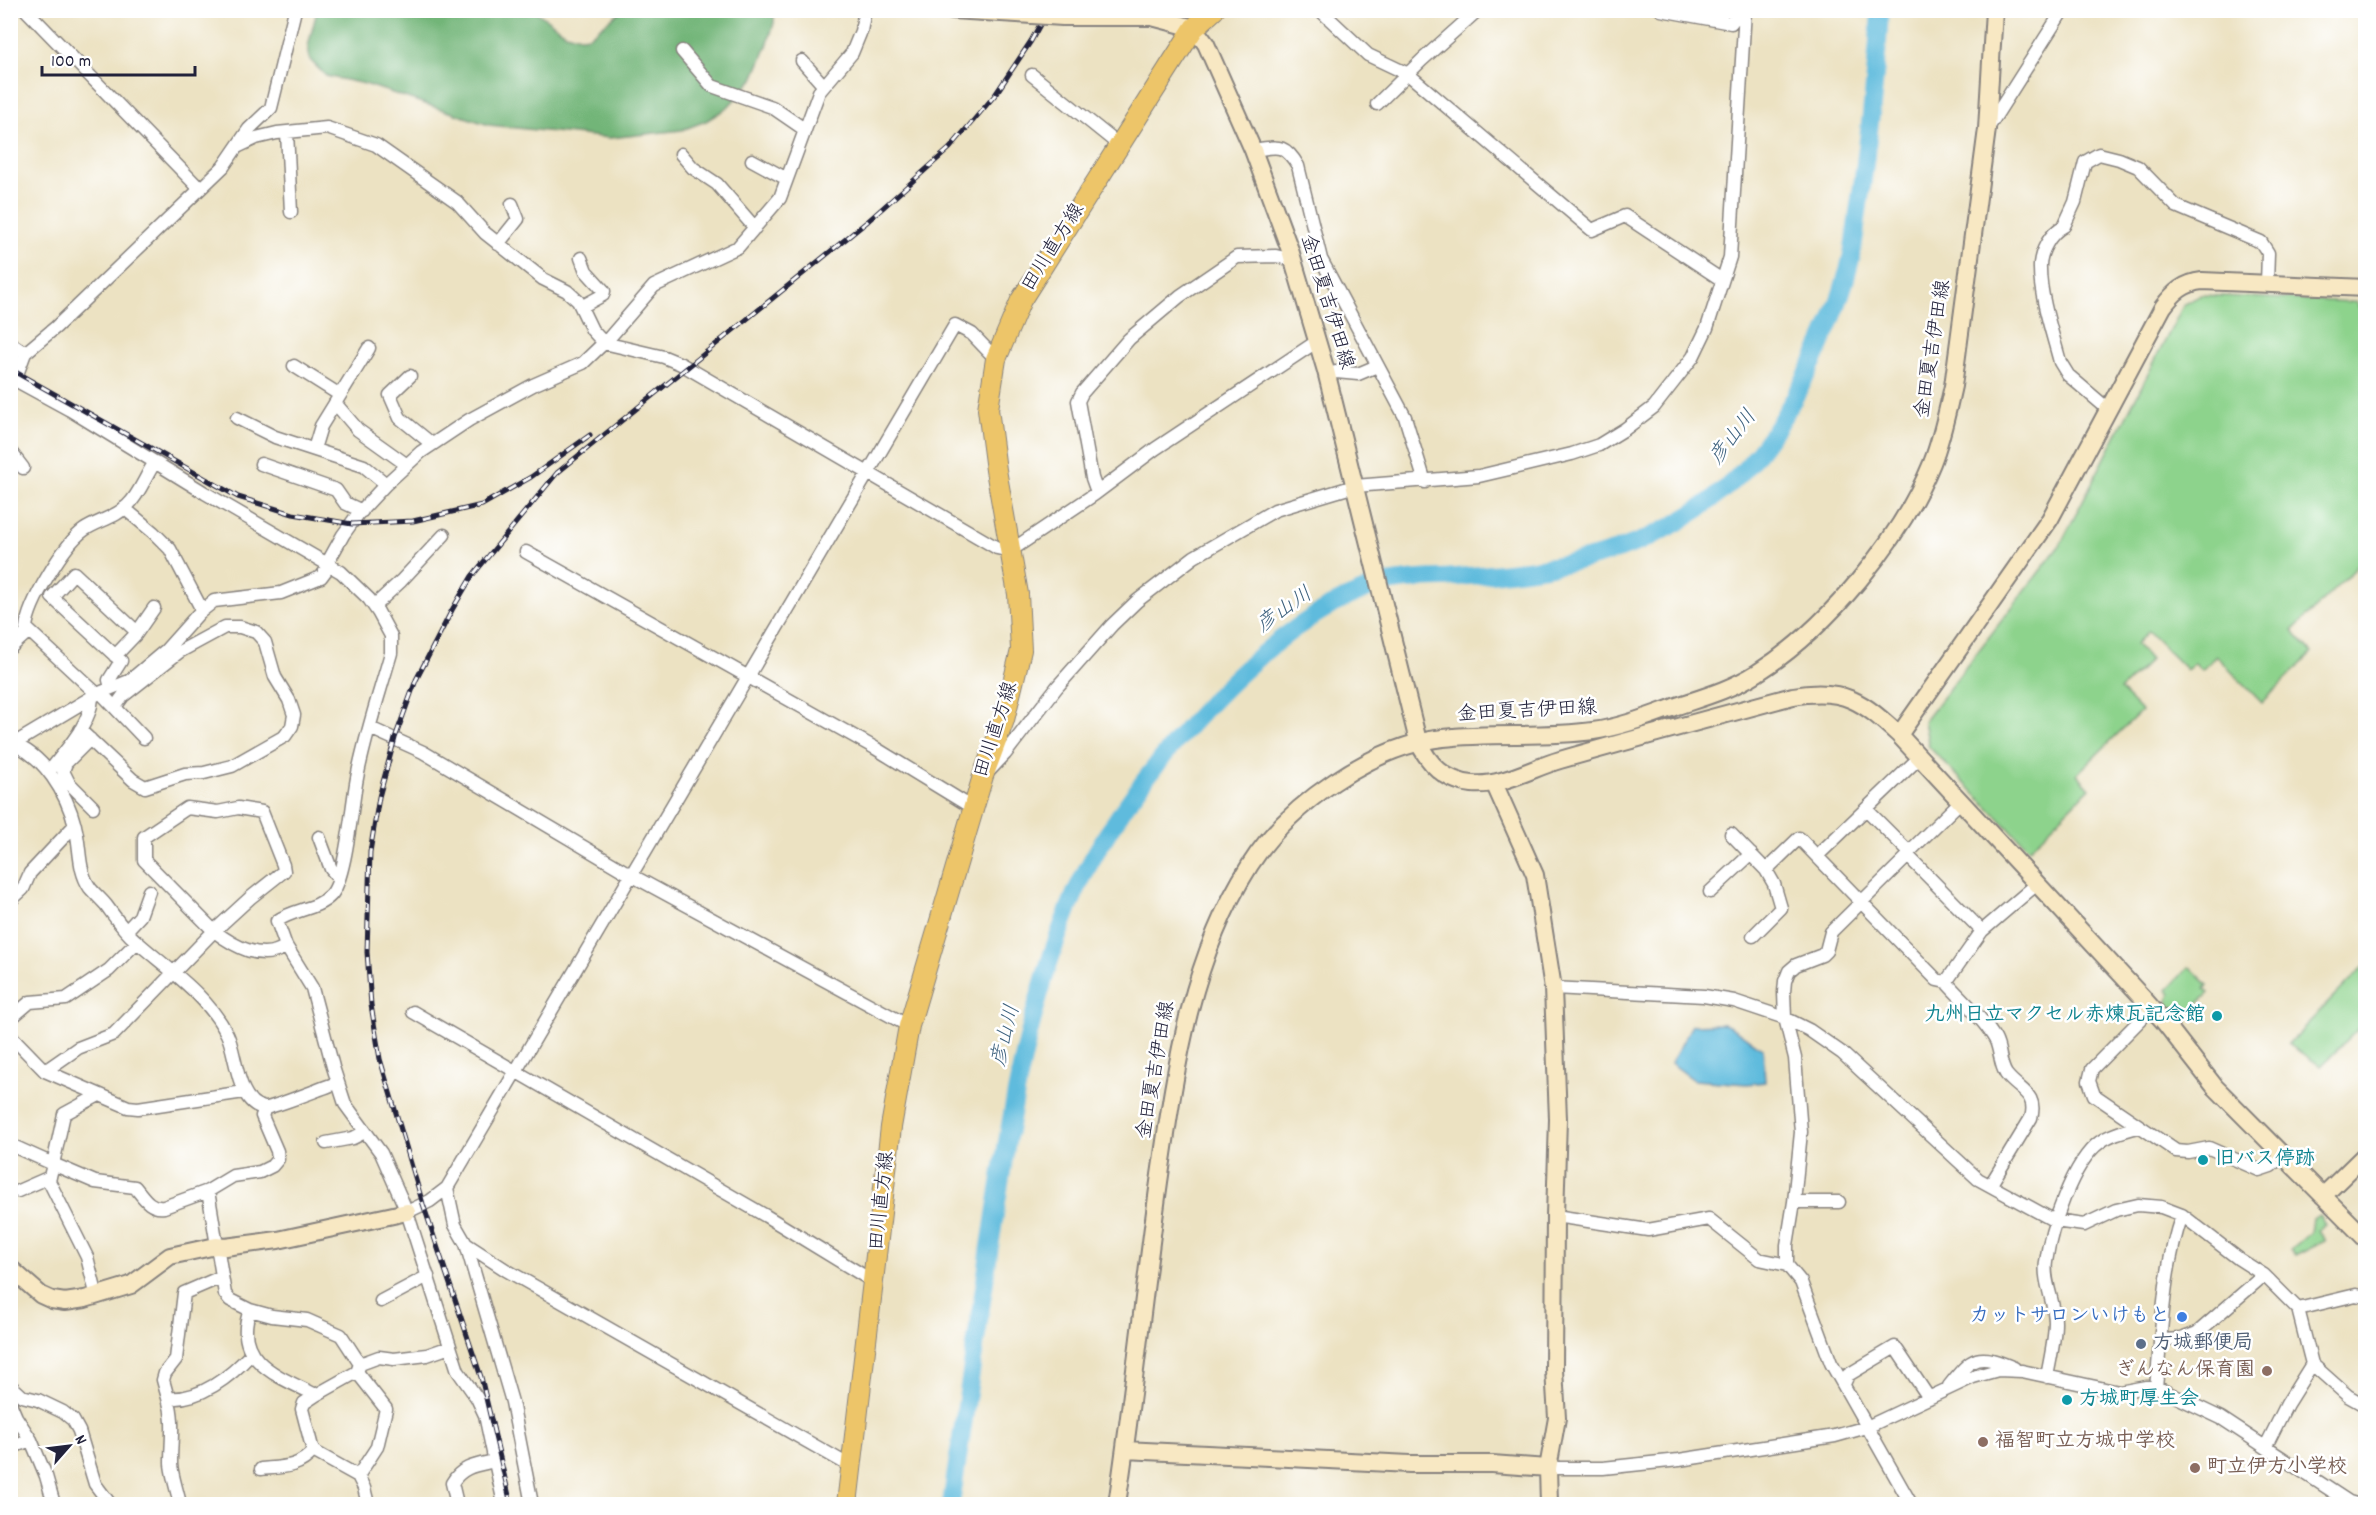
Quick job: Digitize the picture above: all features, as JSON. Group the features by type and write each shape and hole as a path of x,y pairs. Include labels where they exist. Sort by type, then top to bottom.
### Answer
{"main road":[{"path":"952,10 1062,17 1152,17 1194,28"},
{"name":"田川直方線","path":"847,1504 891,1127 909,1026 983,776 1004,720 1021,650 1018,594 988,409 996,359 1021,300 1194,28 1214,10"},
{"name":"金田夏吉伊田線","path":"1117,1504 1176,1064 1194,988 1219,921 1251,862 1292,816 1323,790 1357,767 1416,735 1448,737 1573,734 1633,722 1729,688 1756,674 1808,632 1855,585 1882,552 1912,504 1934,459 1945,422 1953,386 1987,129 1994,10"},
{"name":"金田夏吉伊田線","path":"1194,28 1206,44 1252,150 1293,260 1327,375 1416,735 1426,758 1438,771 1454,780 1474,784 1494,783"},
{"path":"1899,735 2050,519 2163,307 2173,294 2194,282 2366,288"},
{"path":"1549,1504 1548,1468 1557,1418 1554,1370 1558,1119 1553,988 1535,875 1494,783 1539,766 1814,692 1833,693 1870,709 1899,735 2038,883 2152,1008 2215,1087 2366,1239"},
{"path":"2324,1196 2366,1154"},
{"path":"10,1268 41,1295 65,1302 97,1297 132,1285 170,1257 216,1246 225,1247 278,1240 406,1212"},
{"path":"1125,1450 1398,1464 1492,1464 1548,1468"}],"street":[{"path":"26,10 200,189"},
{"path":"295,10 271,108 249,129 223,166 200,189 56,327 25,353 13,382 70,410 328,562 374,606 391,636 391,653 357,777 348,837 331,895 311,906 287,914 277,921 286,945 312,988 337,1083 345,1104 381,1153 406,1212 458,1371 485,1414 504,1504"},
{"path":"12,744 101,693 129,681 166,650 202,610 214,601 222,598 248,598 281,593 321,577 343,535 362,510 386,484 432,444 505,400 583,363 604,343 654,286 738,247 774,207 787,180 819,92 852,53 861,31 865,10"},
{"path":"1320,10 1368,55 1408,74 1592,230 1601,224 1625,216 1722,280"},
{"path":"1377,104 1478,10"},
{"path":"1661,10 1731,23 1735,18 1736,10"},
{"path":"983,776 1005,754 1057,687 1112,625 1137,601 1194,557 1275,510 1386,483 1425,482 1479,476 1572,454 1599,445 1654,407 1693,357 1707,328 1730,257 1745,10"},
{"path":"1987,129 2063,10"},
{"path":"682,51 712,86 772,107 804,129"},
{"path":"802,61 824,86"},
{"path":"1032,75 1119,145"},
{"path":"237,147 256,138 327,128 376,146 457,202 485,233 543,279 567,291 578,301 592,330 604,343 664,357 681,364 866,474 997,548 1010,551 1155,449 1316,342"},
{"path":"287,132 291,212"},
{"path":"1252,150 1281,148 1290,152 1298,165 1321,259 1405,417 1425,482"},
{"path":"681,154 693,168 717,184 755,228"},
{"path":"2109,410 2068,375 2060,362 2039,268 2045,248 2054,231 2064,226 2075,202 2085,162 2099,154 2138,167 2151,178 2176,207 2261,242 2268,253 2267,283"},
{"path":"752,160 787,180"},
{"path":"498,244 518,219 512,204"},
{"path":"1097,492 1092,478 1078,401 1082,393 1129,339 1180,296 1237,257 1276,256 1293,260"},
{"path":"581,258 586,271 604,291 603,295 581,307"},
{"path":"406,1212 430,1201 447,1188 955,325 972,334 996,359"},
{"path":"10,343 25,353"},
{"path":"314,449 321,426 369,348"},
{"path":"294,366 338,399 358,430 407,465"},
{"path":"1327,375 1336,372 1358,374 1377,366"},
{"path":"410,376 390,395 400,418 432,444"},
{"path":"237,418 275,437 364,466 386,484"},
{"path":"10,451 23,468"},
{"path":"144,738 101,693 26,628 27,617 34,601 71,541 85,529 124,508 135,497 155,462"},
{"path":"261,464 336,490 345,503 362,510"},
{"path":"124,508 170,549 202,610"},
{"path":"374,606 444,535"},
{"path":"526,552 875,748 974,807"},
{"path":"93,807 69,783 63,771 85,734 92,710 101,693 121,662 52,597 74,573 137,632"},
{"path":"115,656 137,632 154,608"},
{"path":"85,734 133,780 145,787 185,774 204,773 232,766 285,736 292,726 294,715 290,700 276,677 265,642 256,632 240,627 225,627 179,652 123,696 115,707"},
{"path":"10,648 29,631"},
{"path":"370,728 423,752 631,875 909,1026"},
{"path":"49,772 85,734"},
{"path":"12,744 27,750 49,772 67,804 75,825 82,871 90,888 126,931 173,972 213,1012 228,1035 244,1092 255,1104 265,1108 273,1107 283,1101 337,1083"},
{"path":"1817,856 1920,757"},
{"path":"1787,1265 1787,1245 1794,1202 1800,1132 1795,1058 1785,1018 1785,981 1789,971 1796,965 1822,955 1826,951 1832,932 1961,801"},
{"path":"45,1071 78,1048 114,1034 214,931 284,871 279,851 262,812 238,808 218,812 187,808 144,837 144,860 214,931 232,945 263,954 279,951 286,945"},
{"path":"1866,809 1982,931"},
{"path":"10,901 23,888 30,873 75,825"},
{"path":"1731,834 1766,870 1774,884 1780,908 1753,936"},
{"path":"319,837 331,869 338,877"},
{"path":"1766,870 1799,838 1937,980 1946,982 1991,1032 1997,1042 2001,1063 2007,1074 2032,1099 2034,1106 2031,1118 1990,1184"},
{"path":"1710,892 1751,855"},
{"path":"1946,982 1982,931 2038,883"},
{"path":"126,931 140,916 149,891"},
{"path":"10,1019 30,1002 66,999 109,970 137,942"},
{"path":"1553,988 1704,996 1734,1001 1785,1018 1809,1030 1842,1053 1978,1179 2055,1221 2084,1225 2116,1210 2138,1205 2161,1207 2182,1215 2239,1259 2264,1275 2298,1309 2312,1364 2348,1396 2366,1406"},
{"path":"2152,1008 2092,1069 2089,1081 2098,1099 2176,1151 2188,1152 2209,1148 2259,1170 2271,1166 2282,1155"},
{"path":"413,1012 766,1216 874,1282"},
{"path":"10,1035 45,1071 128,1107 138,1108 244,1092"},
{"path":"97,1297 87,1257 49,1181 64,1114 99,1095"},
{"path":"13,1146 95,1182 135,1188 151,1206 157,1208 208,1191 233,1176 260,1172 272,1166 278,1159 262,1116 265,1108"},
{"path":"2047,1377 2055,1320 2047,1282 2046,1263 2055,1221 2075,1172 2084,1157 2104,1139 2139,1127"},
{"path":"326,1143 353,1138 365,1132"},
{"path":"18,1191 50,1177"},
{"path":"447,1188 455,1225 466,1244 512,1402 532,1504"},
{"path":"208,1191 225,1294 230,1300 250,1310 272,1316 307,1320 341,1335 358,1368 386,1409 377,1448 358,1476"},
{"path":"1794,1202 1839,1202"},
{"path":"2156,1387 2174,1238 2182,1215"},
{"path":"1555,1216 1648,1230 1710,1219 1759,1259 1787,1265 1802,1282 1832,1363 1911,1504"},
{"path":"466,1244 506,1270 852,1467"},
{"path":"2161,1340 2181,1339 2198,1333 2264,1275"},
{"path":"381,1301 428,1276"},
{"path":"180,1504 171,1467 173,1427 163,1380 165,1373 176,1359 184,1293 221,1277"},
{"path":"2298,1309 2356,1295 2366,1297"},
{"path":"250,1310 246,1320 248,1346 251,1354 271,1373 316,1395"},
{"path":"368,1504 358,1476 313,1451 302,1409 304,1403 379,1357 394,1359 427,1355 450,1347"},
{"path":"1844,1384 1848,1375 1894,1347 1929,1398"},
{"path":"168,1398 195,1395 222,1380 251,1354"},
{"path":"2266,1446 2286,1404 2312,1364"},
{"path":"1548,1468 1603,1468 1805,1442 1867,1427 1985,1372 2005,1370 2022,1371 2119,1392 2156,1387 2221,1418 2356,1504"},
{"path":"10,1385 22,1396 63,1412 73,1420 79,1431 95,1484 110,1504"},
{"path":"41,1402 37,1405 12,1405 16,1417 31,1440 46,1476 54,1504"},
{"path":"10,1448 31,1440"},
{"path":"261,1468 292,1466 308,1457 313,1451"},
{"path":"457,1504 452,1483 457,1474 466,1467 495,1461"}],"green space":[{"path":"317,11 535,11 566,33 580,37 589,36 621,11 774,11 774,23 753,79 727,108 706,121 682,130 610,138 489,125 365,84 326,76 310,60 308,46"},
{"path":"2201,295 2355,302 2365,314 2366,389 2363,392 2366,395 2365,559 2292,631 2312,653 2262,703 2216,656 2202,670 2195,663 2187,670 2148,631 2136,644 2150,660 2120,690 2141,711 2077,774 2090,788 2029,849 1929,747 1924,721 2060,545 2184,304"},
{"path":"2365,965 2365,1022 2321,1066 2288,1044"},
{"path":"2188,968 2191,968 2208,985 2205,989 2209,993 2179,1023 2166,1007 2170,1004 2168,1001 2171,994 2167,990"},
{"path":"2319,1215 2325,1225 2318,1230 2325,1241 2295,1256 2290,1250 2311,1232 2313,1219"}],"water":[{"path":"1723,1024 1763,1048 1765,1082 1747,1084 1694,1080 1671,1063 1692,1025"}],"waterway":[{"name":"彦山川","path":"951,1504 1010,1122 1028,1036 1068,910 1079,884 1106,835 1138,788 1211,702 1256,659 1281,639 1334,604 1361,592 1397,581 1486,575 1530,569 1573,562 1618,550 1661,532 1701,508 1736,478 1755,457 1791,403 1822,342 1845,282 1852,254 1865,164 1880,10"}],"railway":[{"path":"511,1504 481,1377 423,1204 380,1059 371,1005 367,952 370,852 379,797 395,738 416,680 472,576 557,473 868,221 950,148 995,95 1031,41 1048,10"},
{"path":"10,369 238,497 293,514 352,524 413,521 482,505 531,477 590,435"}],"place":[{"name":"九州日立マクセル赤煉瓦記念館","path":"2217,1016"},
{"name":"旧バス停跡","path":"2203,1160"},
{"name":"カットサロンいけもと","path":"2182,1317"},
{"name":"方城郵便局","path":"2141,1344"},
{"name":"ぎんなん保育園","path":"2267,1371"},
{"name":"方城町厚生会","path":"2067,1400"},
{"name":"福智町立方城中学校","path":"1983,1442"},
{"name":"町立伊方小学校","path":"2195,1468"}]}
